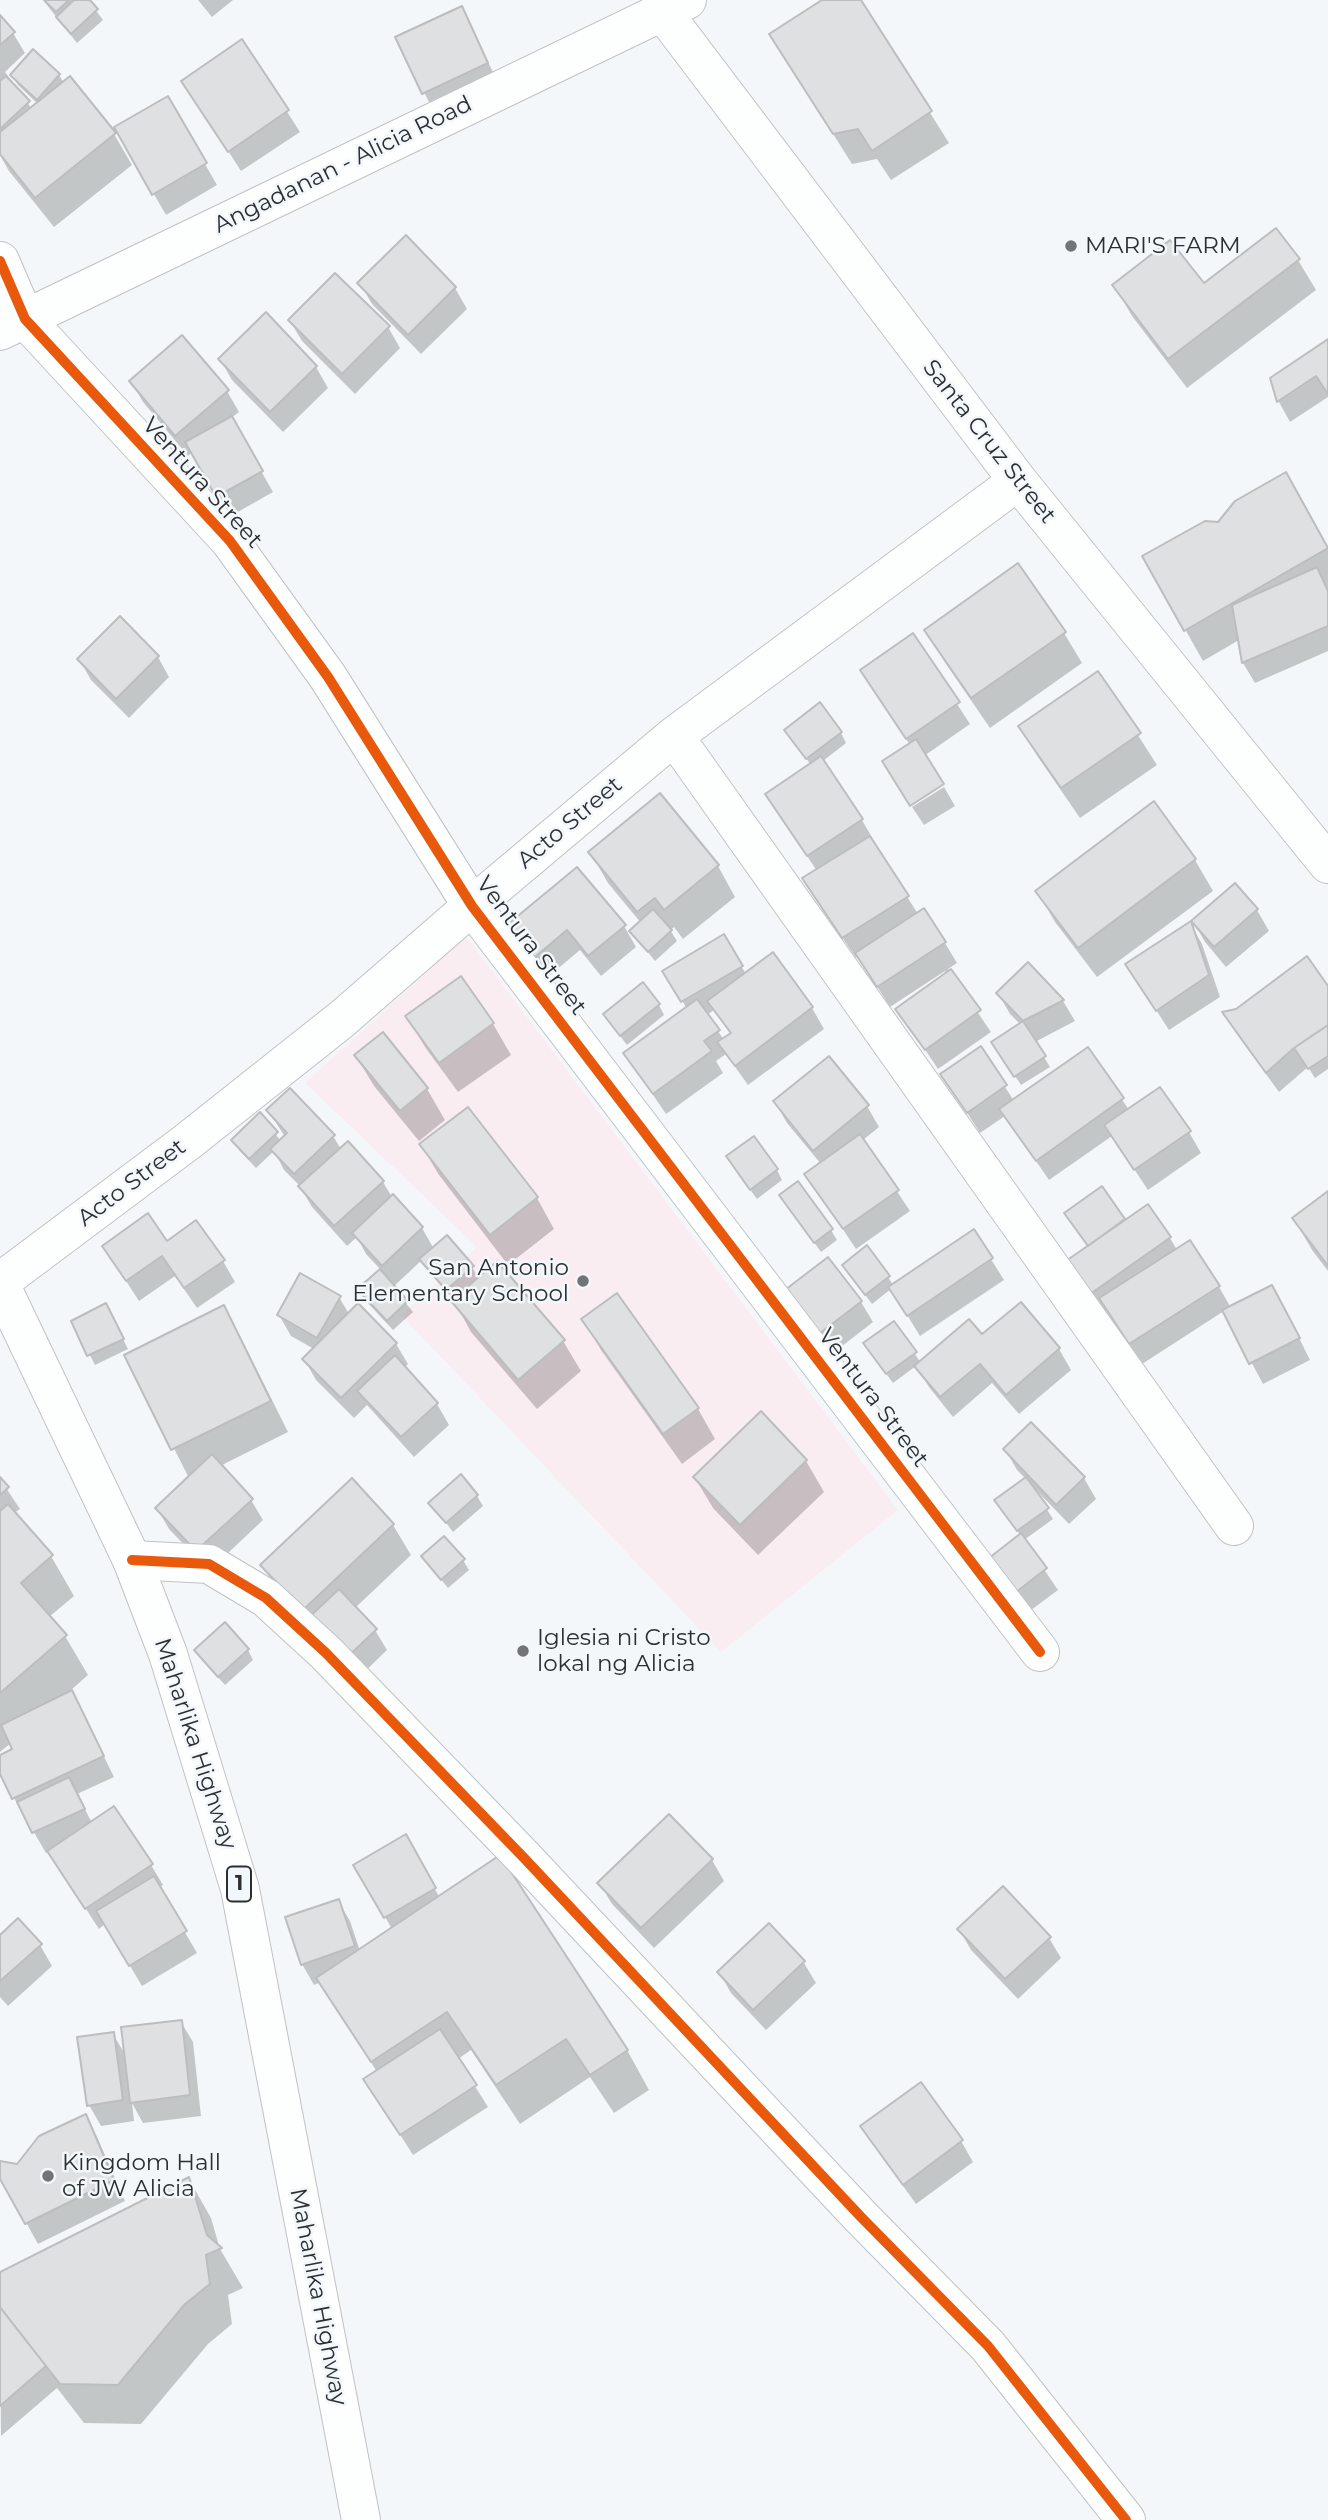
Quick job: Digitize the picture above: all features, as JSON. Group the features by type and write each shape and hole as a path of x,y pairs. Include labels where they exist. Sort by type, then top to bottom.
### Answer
{"street":[{"name":"Angadanan - Alicia Road","path":"12,325 674,5"},
{"name":"Santa Cruz Street","path":"674,5 1018,481 1328,863"},
{"name":"Ventura Street","path":"0,261 12,325 230,541 328,677 472,906 1041,1652"},
{"name":"Acto Street","path":"2,1296 187,1142 342,1019 674,736 1018,481"},
{"path":"674,736 1234,1526"},
{"name":"Maharlika Highway","path":"2,1296 132,1560 168,1654 240,1889 361,2520"},
{"path":"132,1560 209,1564 266,1598 326,1653 988,2346 1126,2520"}],"shaded area":[{"name":"San Antonio Elementary School","path":"466,936 898,1510 721,1652 401,1315 477,1247 305,1083"}],"building":[{"path":"44,0 69,0 56,12"},
{"path":"74,0 90,0 98,9 71,34 56,17"},
{"path":"822,0 861,0 932,111 872,151 858,129 833,134 769,34"},
{"path":"462,6 488,63 422,94 395,37"},
{"path":"0,15 15,32 0,45"},
{"path":"242,39 289,110 228,152 181,81"},
{"path":"33,49 60,74 37,100 10,75"},
{"path":"6,76 30,101 0,129 0,81"},
{"path":"70,76 116,133 35,198 0,154 0,132"},
{"path":"168,96 207,163 152,195 114,127"},
{"path":"1276,228 1300,259 1168,359 1112,285 1170,240 1204,283"},
{"path":"406,235 456,287 408,335 357,283"},
{"path":"335,273 390,326 342,374 288,320"},
{"path":"266,312 317,366 270,412 218,359"},
{"path":"182,335 229,390 175,436 129,381"},
{"path":"1328,339 1328,394 1316,376 1277,402 1270,378"},
{"path":"232,416 263,471 216,497 185,442"},
{"path":"1286,472 1328,548 1184,631 1142,556 1205,521 1218,522 1235,501"},
{"path":"1018,563 1066,632 971,698 924,630"},
{"path":"1317,567 1328,591 1328,626 1242,663 1232,605"},
{"path":"120,616 159,656 116,699 77,659"},
{"path":"913,633 960,702 906,739 860,670"},
{"path":"1098,671 1141,733 1061,788 1018,726"},
{"path":"820,702 842,732 806,759 784,730"},
{"path":"916,739 944,784 910,806 882,761"},
{"path":"821,756 863,819 807,856 765,794"},
{"path":"660,793 719,865 664,910 655,898 637,912 588,852"},
{"path":"1154,801 1196,859 1078,948 1035,891"},
{"path":"870,836 909,896 842,938 802,878"},
{"path":"577,867 626,925 588,956 567,930 529,962 502,929"},
{"path":"1235,883 1258,909 1214,947 1191,921"},
{"path":"924,908 946,942 877,987 855,953"},
{"path":"653,909 672,930 648,952 629,931"},
{"path":"1191,921 1209,975 1156,1011 1125,964"},
{"path":"724,934 743,966 681,1002 662,971"},
{"path":"773,952 813,1007 735,1066 717,1042 731,1033 707,1001"},
{"path":"1307,956 1328,986 1328,1025 1294,1048 1266,1073 1222,1012 1236,1009"},
{"path":"1028,962 1064,1000 1023,1021 996,993"},
{"path":"951,969 981,1010 925,1050 895,1009"},
{"path":"461,976 494,1023 439,1063 405,1016"},
{"path":"643,982 660,1004 620,1036 603,1014"},
{"path":"697,999 720,1030 704,1041 712,1051 653,1094 623,1053"},
{"path":"1023,1021 1046,1056 1014,1077 991,1042"},
{"path":"1328,1025 1328,1056 1308,1069 1294,1048"},
{"path":"383,1032 428,1088 400,1111 354,1055"},
{"path":"981,1046 1007,1085 967,1113 940,1074"},
{"path":"1088,1047 1124,1098 1036,1161 999,1109"},
{"path":"829,1056 869,1105 813,1151 773,1101"},
{"path":"1160,1087 1191,1131 1134,1170 1104,1125"},
{"path":"290,1088 335,1135 294,1174 270,1149 287,1133 266,1110"},
{"path":"468,1107 538,1197 490,1235 419,1144"},
{"path":"260,1112 278,1132 249,1159 231,1140"},
{"path":"860,1134 899,1190 843,1229 804,1174"},
{"path":"754,1136 778,1169 750,1190 726,1156"},
{"path":"348,1141 384,1181 334,1226 298,1186"},
{"path":"798,1181 833,1229 814,1243 779,1195"},
{"path":"1102,1186 1125,1219 1088,1246 1064,1213"},
{"path":"1328,1191 1328,1266 1292,1218"},
{"path":"393,1194 423,1227 382,1266 352,1233"},
{"path":"1148,1204 1171,1237 1086,1297 1063,1263"},
{"path":"148,1213 167,1241 196,1220 225,1260 184,1288 162,1256 126,1281 102,1246"},
{"path":"974,1229 993,1258 907,1316 888,1287"},
{"path":"447,1235 474,1266 446,1290 419,1259"},
{"path":"1190,1240 1220,1286 1129,1344 1099,1298"},
{"path":"867,1245 890,1276 865,1295 842,1265"},
{"path":"828,1257 862,1301 815,1337 781,1293"},
{"path":"497,1261 565,1340 518,1380 451,1301"},
{"path":"380,1269 408,1301 387,1321 357,1289"},
{"path":"300,1273 341,1296 317,1338 277,1315"},
{"path":"1272,1285 1300,1338 1249,1364 1222,1310"},
{"path":"617,1293 699,1408 663,1434 581,1319"},
{"path":"1021,1302 1060,1348 1006,1395 980,1364 940,1397 914,1366 969,1319 982,1334"},
{"path":"106,1303 124,1339 87,1356 71,1321"},
{"path":"358,1303 397,1343 341,1398 302,1359"},
{"path":"224,1305 271,1401 171,1450 124,1355"},
{"path":"894,1321 917,1352 886,1374 863,1343"},
{"path":"395,1355 438,1403 401,1437 357,1391"},
{"path":"761,1411 807,1460 740,1525 693,1477"},
{"path":"1031,1422 1085,1477 1056,1505 1003,1449"},
{"path":"212,1454 253,1499 196,1551 155,1508"},
{"path":"461,1474 478,1495 446,1523 428,1503"},
{"path":"0,1477 9,1487 0,1495"},
{"path":"1026,1477 1049,1508 1017,1531 994,1500"},
{"path":"352,1478 394,1524 303,1610 260,1565"},
{"path":"8,1504 53,1555 21,1583 67,1635 0,1693 0,1511"},
{"path":"1021,1533 1047,1568 1010,1597 984,1562"},
{"path":"444,1536 465,1559 441,1580 421,1556"},
{"path":"339,1589 377,1629 340,1664 302,1624"},
{"path":"225,1622 249,1649 218,1677 194,1650"},
{"path":"72,1690 104,1756 12,1799 0,1774 0,1755 12,1749 1,1725"},
{"path":"69,1777 85,1809 32,1833 17,1802"},
{"path":"114,1806 153,1864 85,1909 47,1851"},
{"path":"669,1814 713,1859 641,1928 597,1883"},
{"path":"406,1834 436,1888 384,1918 353,1865"},
{"path":"500,1855 628,2050 590,2075 566,2039 496,2085 447,2012 371,2062 316,1978"},
{"path":"154,1876 187,1931 129,1966 96,1911"},
{"path":"1003,1886 1051,1937 1005,1979 957,1929"},
{"path":"339,1899 355,1946 301,1965 285,1917"},
{"path":"18,1918 42,1944 0,1981 0,1935"},
{"path":"769,1923 805,1961 753,2010 717,1972"},
{"path":"182,2020 190,2095 130,2103 121,2027"},
{"path":"440,2029 477,2085 400,2135 363,2079"},
{"path":"114,2032 123,2100 87,2106 77,2037"},
{"path":"921,2082 963,2140 903,2185 860,2126"},
{"path":"86,2114 114,2180 25,2224 0,2179 0,2161 17,2164 39,2136"},
{"path":"189,2177 207,2235 222,2248 206,2255 210,2284 185,2304 118,2385 60,2384 0,2307 0,2272"},
{"path":"0,2307 46,2366 0,2406"}],"cycle path":[{"path":"0,261 25,319 230,541 328,677 472,906 1040,1652"},
{"path":"132,1560 209,1564 266,1598 326,1653 525,1859 861,2217 988,2346 1126,2520"}],"place":[{"name":"MARI'S FARM","path":"1071,246"},
{"name":"San Antonio Elementary School","path":"583,1281"},
{"name":"Iglesia ni Cristo lokal ng Alicia","path":"523,1651"},
{"name":"Kingdom Hall of JW Alicia","path":"48,2176"}]}
